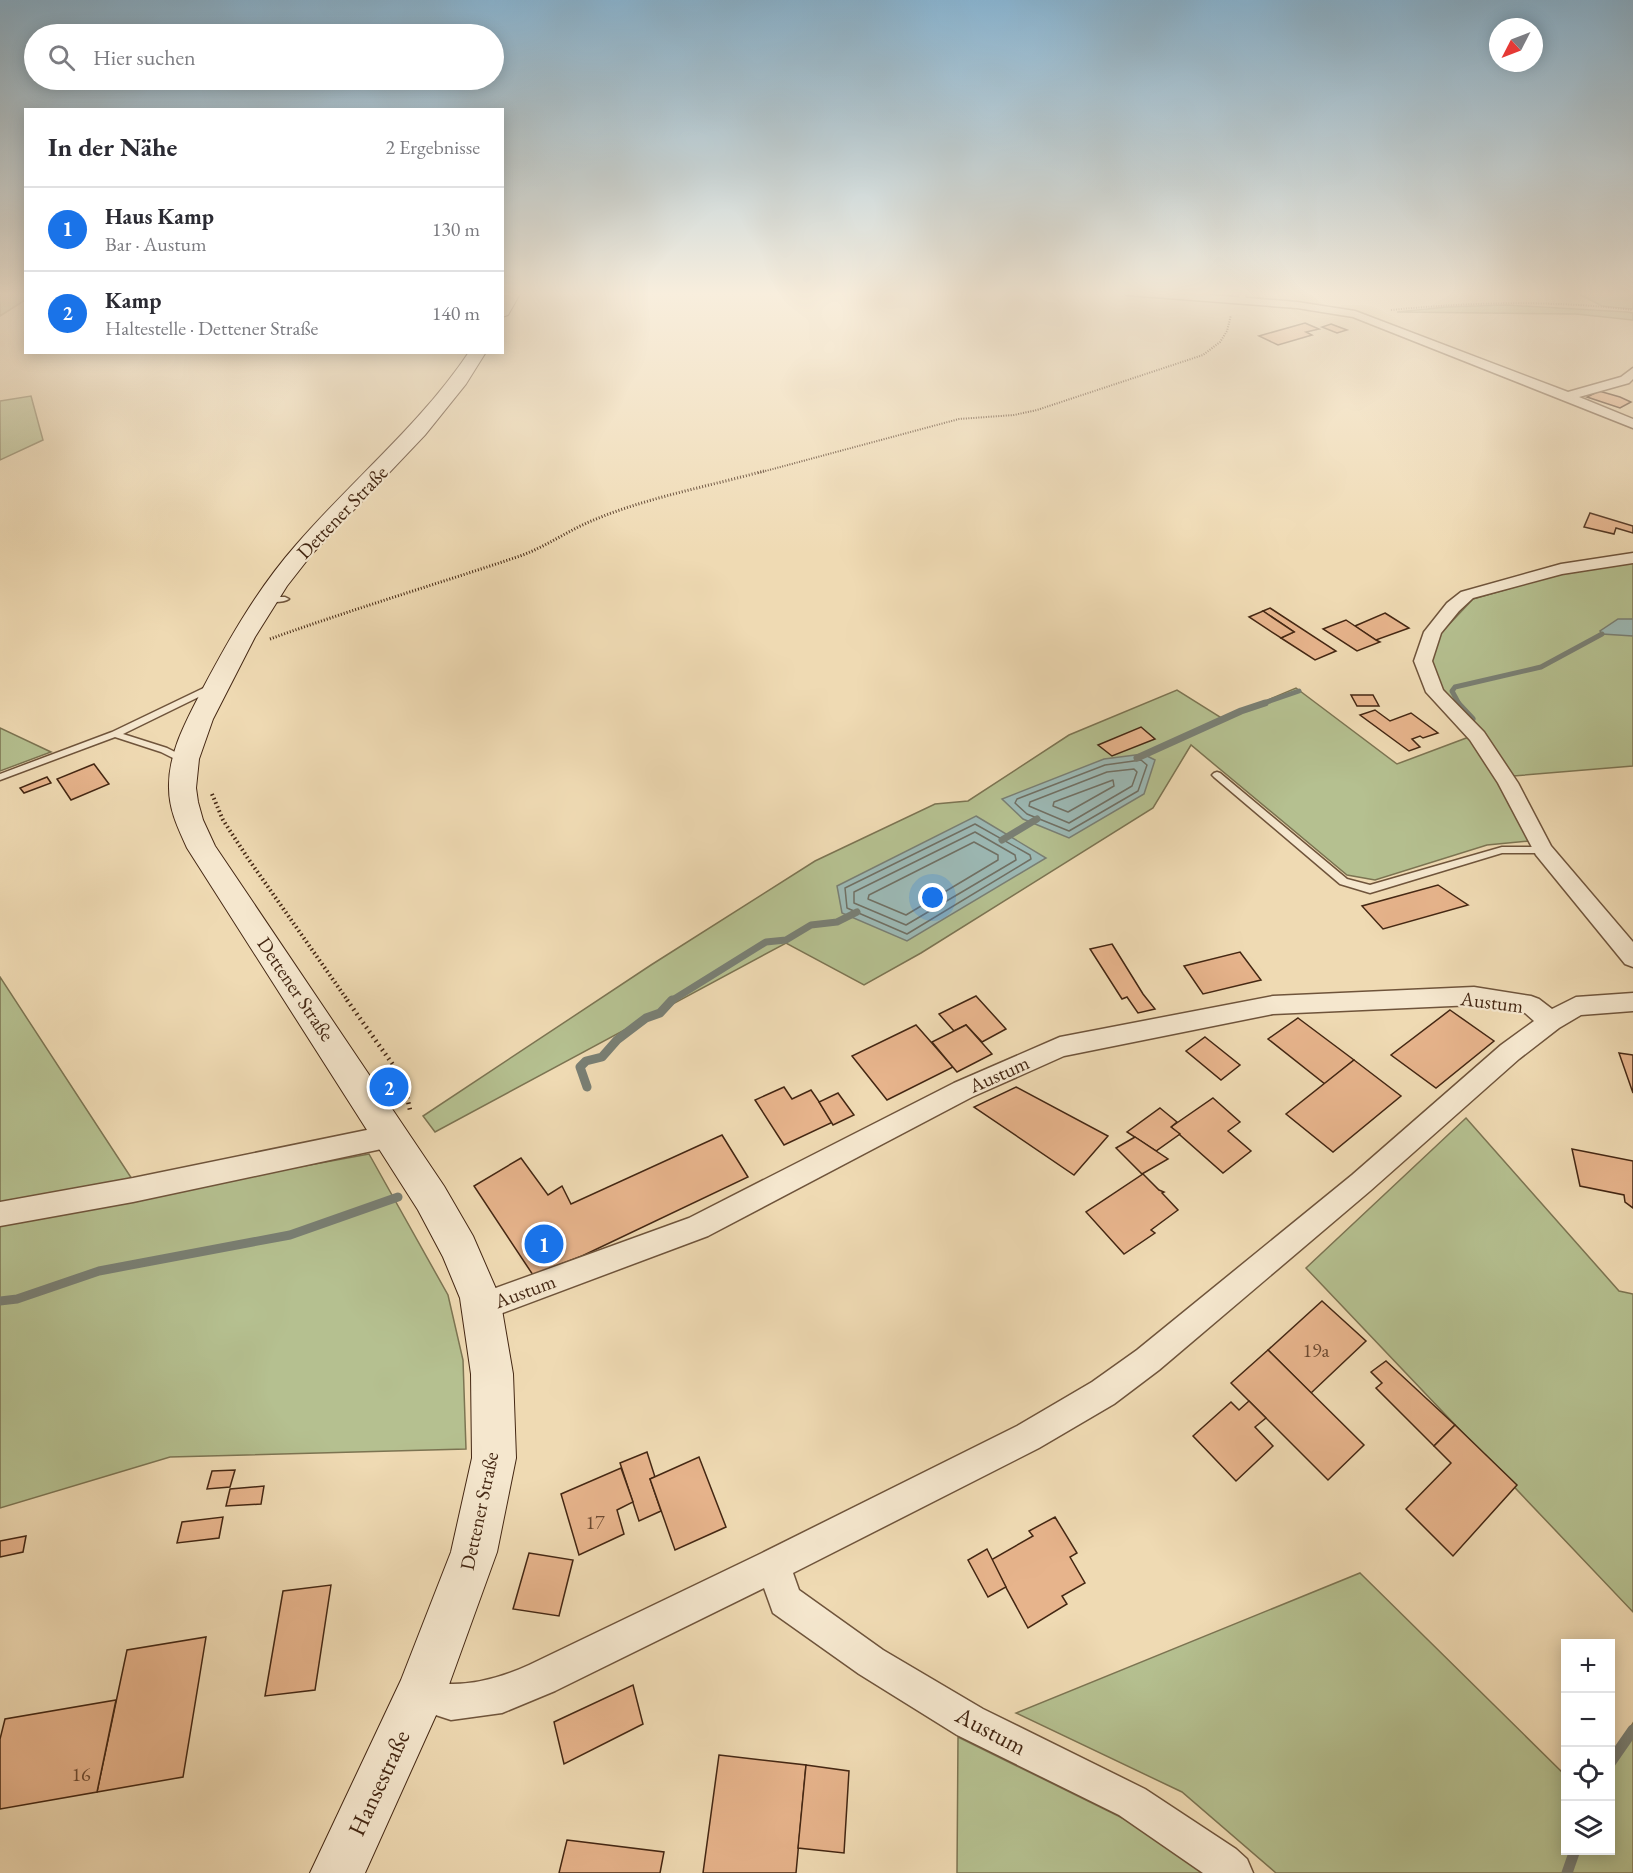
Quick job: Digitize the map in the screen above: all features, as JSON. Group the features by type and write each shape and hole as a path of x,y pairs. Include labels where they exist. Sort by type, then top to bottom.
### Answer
{"street":[{"name":"Dettener Straße","path":"421,1693 474,1552 494,1458 492,1374 482,1307 459,1249 431,1198 402,1125 202,848 183,801 185,760 196,727 218,684 275,599 304,548 439,410 460,379"},
{"path":"1525,379 1633,424"},
{"path":"1567,396 1625,379"},
{"path":"1633,558 1562,569 1467,595 1453,607 1433,632 1424,662 1435,692 1477,736 1508,783 1543,850 1633,958"},
{"name":"Austum","path":"482,1307 698,1227 963,1090 1060,1047 1273,1005 1474,996 1531,1005 1551,1021"},
{"name":"Austum","path":"421,1693 451,1702 502,1695 542,1678 774,1565 1028,1437 1103,1393 1148,1360 1325,1212 1510,1052 1551,1021 1576,1006 1633,1002"},
{"path":"0,1214 133,1190 402,1125"},
{"name":"Austum","path":"774,1565 785,1601 872,1662 970,1722 1132,1802 1222,1863 1233,1873"},
{"name":"Hansestraße","path":"337,1873 421,1693"}],"lane":[{"path":"0,777 115,734 218,684"},
{"path":"115,734 165,750 185,760"},
{"path":"1217,775 1344,882 1370,890 1502,850 1543,850"}],"path":[{"path":"275,637 358,607 522,555 553,542 589,522 631,507 959,419 1014,415 1037,410 1132,379"},
{"path":"262,642 275,599"},
{"path":"211,789 223,820 247,857 403,1078 402,1125"}],"green space":[{"path":"31,396 43,440 0,460 0,401"},
{"path":"1633,562 1633,766 1513,776 1442,688 1432,661 1439,635 1473,599 1563,573"},
{"path":"1296,688 1397,764 1469,737 1498,781 1529,841 1487,845 1375,880 1347,875 1191,745 1153,808 921,953 864,985 786,943 435,1132 423,1116 651,965 815,861 935,804 968,801 1069,735 1177,690 1223,719"},
{"path":"0,728 51,752 0,771"},
{"path":"0,977 132,1179 0,1203"},
{"path":"1466,1118 1619,1291 1633,1294 1633,1612 1306,1268"},
{"path":"369,1154 448,1295 463,1360 466,1449 170,1457 0,1508 0,1222"},
{"path":"1360,1573 1561,1771 1561,1855 1615,1855 1615,1753 1633,1723 1633,1873 1276,1873 1182,1792 1016,1713"},
{"path":"958,1737 1165,1839 1202,1873 957,1873"}],"water":[{"path":"1618,619 1633,619 1633,636 1602,634 1600,631"},
{"path":"1143,754 1155,760 1144,794 1069,838 1023,819 1002,799 1104,759"},
{"path":"976,816 1046,858 907,941 842,913 837,886"}],"building":[{"path":"1599,391 1631,402 1620,408 1587,397"},
{"path":"1590,513 1633,526 1633,533 1616,528 1614,534 1584,527"},
{"path":"1270,608 1336,651 1315,660 1281,638 1294,632 1263,611"},
{"path":"1263,611 1294,632 1281,638 1249,617"},
{"path":"1385,613 1409,628 1376,640 1355,626"},
{"path":"1346,620 1380,642 1357,651 1323,629"},
{"path":"1351,695 1373,695 1379,706 1357,706"},
{"path":"1375,710 1390,721 1411,713 1438,733 1412,739 1420,747 1409,751 1360,715"},
{"path":"1141,727 1155,739 1112,756 1098,745"},
{"path":"94,764 109,784 71,800 57,779"},
{"path":"47,777 51,783 24,793 20,788"},
{"path":"1438,885 1468,905 1383,929 1362,906"},
{"path":"1112,944 1155,1009 1138,1013 1127,997 1122,999 1090,949"},
{"path":"1240,952 1261,980 1203,994 1184,966"},
{"path":"976,996 1006,1029 982,1042 966,1025 954,1031 939,1014"},
{"path":"1450,1010 1494,1041 1436,1088 1391,1055"},
{"path":"1298,1018 1354,1060 1325,1084 1268,1039"},
{"path":"916,1025 953,1067 887,1100 852,1056"},
{"path":"966,1025 992,1054 957,1072 932,1042"},
{"path":"1205,1037 1240,1065 1221,1080 1186,1051"},
{"path":"1619,1053 1633,1055 1633,1093"},
{"path":"1354,1060 1401,1096 1333,1152 1286,1114"},
{"path":"784,1087 792,1099 811,1090 833,1122 784,1145 755,1100"},
{"path":"1016,1087 1108,1136 1074,1175 974,1107"},
{"path":"838,1093 854,1115 833,1125 819,1102"},
{"path":"1213,1098 1240,1122 1228,1131 1251,1151 1223,1173 1171,1127"},
{"path":"1160,1108 1177,1122 1171,1127 1180,1134 1156,1151 1127,1132"},
{"path":"722,1135 748,1177 582,1256 533,1275 474,1186 521,1158 548,1195 562,1186 571,1204"},
{"path":"1135,1137 1168,1159 1142,1174 1116,1148"},
{"path":"1572,1149 1633,1161 1633,1208 1625,1202 1624,1195 1580,1186"},
{"path":"1143,1174 1164,1192 1162,1193 1178,1210 1151,1230 1155,1233 1124,1254 1086,1212"},
{"path":"1322,1301 1366,1341 1311,1393 1268,1350"},
{"path":"1268,1350 1364,1445 1328,1480 1231,1383"},
{"path":"1386,1361 1455,1425 1434,1446 1376,1388 1382,1383 1371,1372"},
{"path":"1249,1401 1266,1418 1255,1427 1273,1446 1236,1481 1193,1436 1231,1402 1239,1410"},
{"path":"1455,1425 1517,1485 1453,1556 1406,1509 1451,1463 1434,1446"},
{"path":"647,1452 655,1477 650,1479 661,1511 639,1521 620,1463"},
{"path":"699,1457 726,1527 675,1550 650,1479"},
{"path":"621,1468 633,1502 617,1510 624,1534 579,1555 561,1494"},
{"path":"235,1470 230,1487 207,1489 212,1471"},
{"path":"264,1486 261,1504 226,1506 230,1489"},
{"path":"223,1517 219,1538 177,1543 182,1522"},
{"path":"1055,1517 1077,1553 1070,1557 1085,1583 1062,1596 1067,1604 1028,1628 991,1560 1033,1536 1029,1531"},
{"path":"26,1536 23,1552 0,1557 0,1541"},
{"path":"987,1549 1006,1587 988,1597 968,1560"},
{"path":"529,1553 573,1560 559,1616 513,1609"},
{"path":"331,1585 315,1690 265,1696 283,1591"},
{"path":"206,1637 183,1777 97,1792 127,1650"},
{"path":"633,1685 643,1724 564,1764 554,1722"},
{"path":"116,1700 97,1792 0,1809 0,1739 5,1719"},
{"path":"719,1755 806,1765 796,1873 703,1873"},
{"path":"806,1765 849,1771 844,1853 798,1848"},
{"path":"567,1840 664,1852 660,1873 559,1873"}],"waterway":[{"path":"1459,704 1452,691 1455,687 1541,667 1602,634"},
{"path":"1261,704 1299,691"},
{"path":"1137,758 1241,711 1265,703"},
{"path":"1457,703 1472,719"},
{"path":"1002,840 1037,819"},
{"path":"671,1001 766,942 786,940 811,925 837,922 857,912"},
{"path":"587,1087 580,1067 586,1061 602,1057 617,1040 646,1018 660,1013 671,1001"},
{"path":"0,1301 17,1299 99,1271 290,1235 398,1197"},
{"path":"1615,1756 1633,1730"},
{"path":"1567,1873 1573,1855"}],"place":[{"name":"Kamp","path":"389,1087"},
{"name":"Haus Kamp","path":"544,1244"}]}
